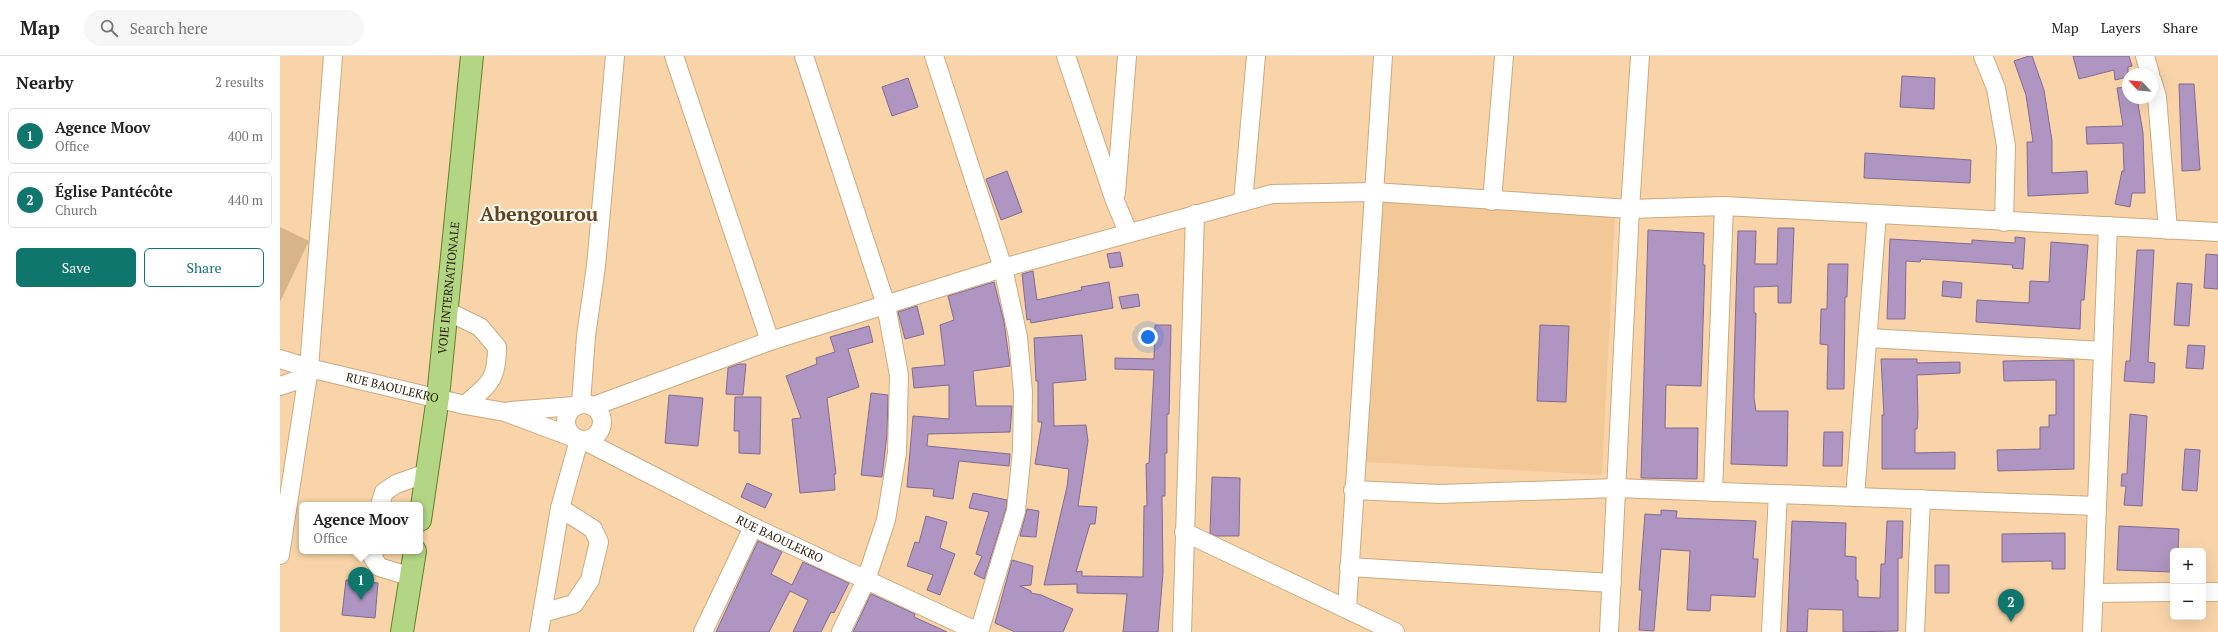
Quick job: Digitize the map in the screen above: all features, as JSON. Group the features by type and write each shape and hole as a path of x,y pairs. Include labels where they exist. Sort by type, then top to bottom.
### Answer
{"main road":[{"name":"VOIE INTERNATIONALE","path":"423,502 438,397 472,56"},
{"path":"402,632 415,554"}],"street":[{"path":"280,555 308,372 333,56"},
{"path":"583,405 586,336 599,238 615,56"},
{"path":"674,56 770,341"},
{"path":"804,56 886,304 900,375 897,453 886,520 866,580 840,632"},
{"path":"934,56 1002,268 1018,337 1023,392 1022,450 1016,511 979,632"},
{"path":"1066,56 1115,201 1128,232"},
{"path":"1115,201 1127,56"},
{"path":"1242,202 1256,56"},
{"path":"1347,608 1353,490 1383,56"},
{"path":"1492,201 1504,56"},
{"path":"1609,632 1630,209 1640,56"},
{"path":"1983,56 1996,88 2006,146 2004,222"},
{"path":"2145,56 2148,68"},
{"path":"2158,104 2168,230"},
{"name":"RUE BAOULEKRO","path":"505,412 583,405 770,341 1002,268 1128,232 1272,194 1374,192 1630,209 1724,206 2004,222 2218,232"},
{"path":"1713,492 1724,206"},
{"path":"1182,632 1195,214"},
{"path":"1855,497 1876,214"},
{"path":"2092,632 2108,226"},
{"path":"447,311 480,328 497,347 497,368 488,385 465,405"},
{"path":"1868,338 2103,351"},
{"name":"RUE BAOULEKRO","path":"280,359 308,372 438,397 465,405 505,412 579,439 753,527 979,632"},
{"path":"280,386 308,372"},
{"path":"583,405 601,415 602,426 596,436 579,439 567,430 565,421 568,412 583,405"},
{"path":"539,632 560,508 579,439"},
{"path":"381,502 384,492 396,484 427,473"},
{"path":"1353,490 1440,494 1616,488 2096,506"},
{"path":"1771,632 1778,494"},
{"path":"1915,632 1921,499"},
{"path":"542,613 574,604 590,580 599,542 593,529 560,508"},
{"path":"703,632 753,527"},
{"path":"1184,532 1395,632"},
{"path":"374,554 374,558 379,567 412,577"},
{"path":"1349,567 1612,583"},
{"path":"2094,593 2170,592"},
{"path":"2206,592 2218,592"}],"shaded area":[{"path":"1376,199 1615,215 1602,475 1364,462"},
{"path":"280,227 309,241 280,302"}],"building":[{"path":"2032,56 2044,90 2052,141 2052,173 2087,171 2088,193 2028,196 2027,142 2033,142 2026,95 2014,61"},
{"path":"2073,56 2129,56 2132,66 2122,68 2122,78 2115,80 2114,70 2079,79"},
{"path":"1902,76 1935,78 1934,109 1900,107"},
{"path":"908,78 918,107 892,116 882,87"},
{"path":"2179,84 2194,84 2200,170 2182,171"},
{"path":"2117,88 2122,88 2122,104 2138,104 2143,133 2145,193 2132,193 2130,207 2115,204 2122,171 2124,171 2123,143 2087,144 2086,127 2123,126"},
{"path":"1865,153 1971,160 1970,183 1864,178"},
{"path":"1007,171 1022,212 1001,220 986,179"},
{"path":"1778,228 1794,228 1791,303 1778,303 1778,286 1754,287 1754,313 1756,313 1754,398 1756,411 1788,411 1787,466 1731,464 1738,231 1756,231 1755,264 1777,264"},
{"path":"1648,230 1704,233 1703,265 1705,265 1701,386 1666,385 1665,428 1698,428 1697,479 1641,478"},
{"path":"2015,237 2025,238 2023,269 2012,268 2013,265 1971,262 1921,259 1920,262 1906,261 1905,319 1887,319 1890,239 1972,244 1972,240 2015,243"},
{"path":"2051,242 2088,245 2084,300 2081,300 2080,329 1976,322 1977,300 2029,303 2030,281 2049,282"},
{"path":"2137,250 2154,250 2148,362 2155,363 2154,383 2124,381 2126,361 2130,361"},
{"path":"1120,252 1123,266 1110,268 1107,254"},
{"path":"2206,254 2218,255 2218,289 2204,288"},
{"path":"1828,264 1848,264 1847,297 1845,297 1844,389 1827,389 1828,345 1820,344 1821,309 1827,309"},
{"path":"1033,271 1037,300 1082,290 1081,287 1109,282 1113,308 1031,323 1030,319 1027,320 1022,274"},
{"path":"1943,281 1962,283 1961,298 1942,296"},
{"path":"994,282 1004,322 1010,366 973,371 976,406 1012,406 1010,432 928,434 927,446 1010,454 1009,466 959,461 953,499 933,496 934,489 907,487 913,416 949,419 949,385 914,388 912,368 945,365 940,325 954,320 948,296"},
{"path":"2177,283 2192,284 2189,326 2174,325"},
{"path":"1138,294 1140,306 1122,309 1119,297"},
{"path":"917,306 924,334 905,339 898,312"},
{"path":"1155,325 1171,325 1169,414 1167,414 1167,453 1165,453 1165,496 1162,496 1163,573 1158,632 1123,632 1127,594 1077,593 1077,584 1044,585 1067,487 1069,469 1035,464 1042,422 1038,422 1038,381 1036,381 1034,338 1082,335 1086,380 1053,383 1054,426 1086,425 1088,441 1078,506 1097,507 1095,524 1090,524 1076,572 1082,571 1082,576 1143,577 1144,506 1147,506 1146,464 1149,463 1154,370 1115,369 1115,358 1154,359"},
{"path":"1540,325 1569,326 1566,402 1537,401"},
{"path":"869,326 873,342 848,349 859,387 827,398 836,474 834,474 835,490 800,493 792,419 801,418 786,376 817,364 816,358 835,352 830,337"},
{"path":"2188,345 2205,346 2203,369 2186,368"},
{"path":"1881,359 1917,359 1917,363 1960,362 1960,373 1917,375 1918,414 1917,429 1915,429 1915,453 1955,452 1955,469 1882,469 1882,415 1884,415"},
{"path":"2074,360 2074,469 1998,471 1997,450 2040,449 2040,427 2049,427 2049,415 2056,415 2056,380 2004,381 2003,361"},
{"path":"739,364 746,364 743,395 726,394 728,368"},
{"path":"871,393 888,395 887,434 882,477 861,475"},
{"path":"669,395 703,398 698,446 665,443"},
{"path":"735,397 761,397 760,454 739,453 739,431 734,431"},
{"path":"2130,414 2147,416 2142,506 2124,505 2126,486 2121,486 2122,474 2127,474"},
{"path":"1824,432 1843,432 1842,466 1823,466"},
{"path":"2185,449 2200,450 2197,491 2182,490"},
{"path":"1212,477 1240,478 1239,536 1216,536 1210,533"},
{"path":"747,483 772,494 765,508 741,497"},
{"path":"973,493 1007,500 1006,509 984,579 974,574 982,556 976,554 989,512 969,508"},
{"path":"1027,509 1039,511 1036,537 1020,536"},
{"path":"1661,510 1677,511 1676,518 1756,521 1753,559 1758,559 1755,597 1711,595 1710,611 1687,610 1690,551 1661,549 1654,631 1639,630 1642,590 1639,590 1645,514 1661,515"},
{"path":"926,516 947,522 940,548 955,554 940,595 927,590 933,575 907,566 915,542 919,543"},
{"path":"1792,521 1846,523 1845,556 1856,557 1858,597 1880,598 1881,564 1885,564 1887,521 1903,521 1902,558 1898,558 1898,631 1843,632 1843,610 1808,609 1807,632 1787,632"},
{"path":"2119,526 2179,529 2178,548 2170,548 2170,572 2117,570"},
{"path":"2065,533 2065,569 2052,569 2052,561 2002,562 2002,534"},
{"path":"758,541 782,552 771,574 792,585 803,562 849,583 834,613 831,612 821,632 793,632 808,600 790,591 769,632 716,632"},
{"path":"1012,560 1033,566 1031,585 1020,586 1031,591 1031,593 1041,595 1073,609 1063,632 1015,632 995,623"},
{"path":"1935,565 1949,565 1949,593 1935,593"},
{"path":"346,580 378,583 375,618 342,615"},
{"path":"871,594 915,614 914,617 947,632 853,632"}],"place":[{"name":"Agence Moov","path":"361,600"},
{"name":"Église Pantécôte","path":"2011,622"}],"district":[{"name":"Abengourou","path":"539,214"}]}
